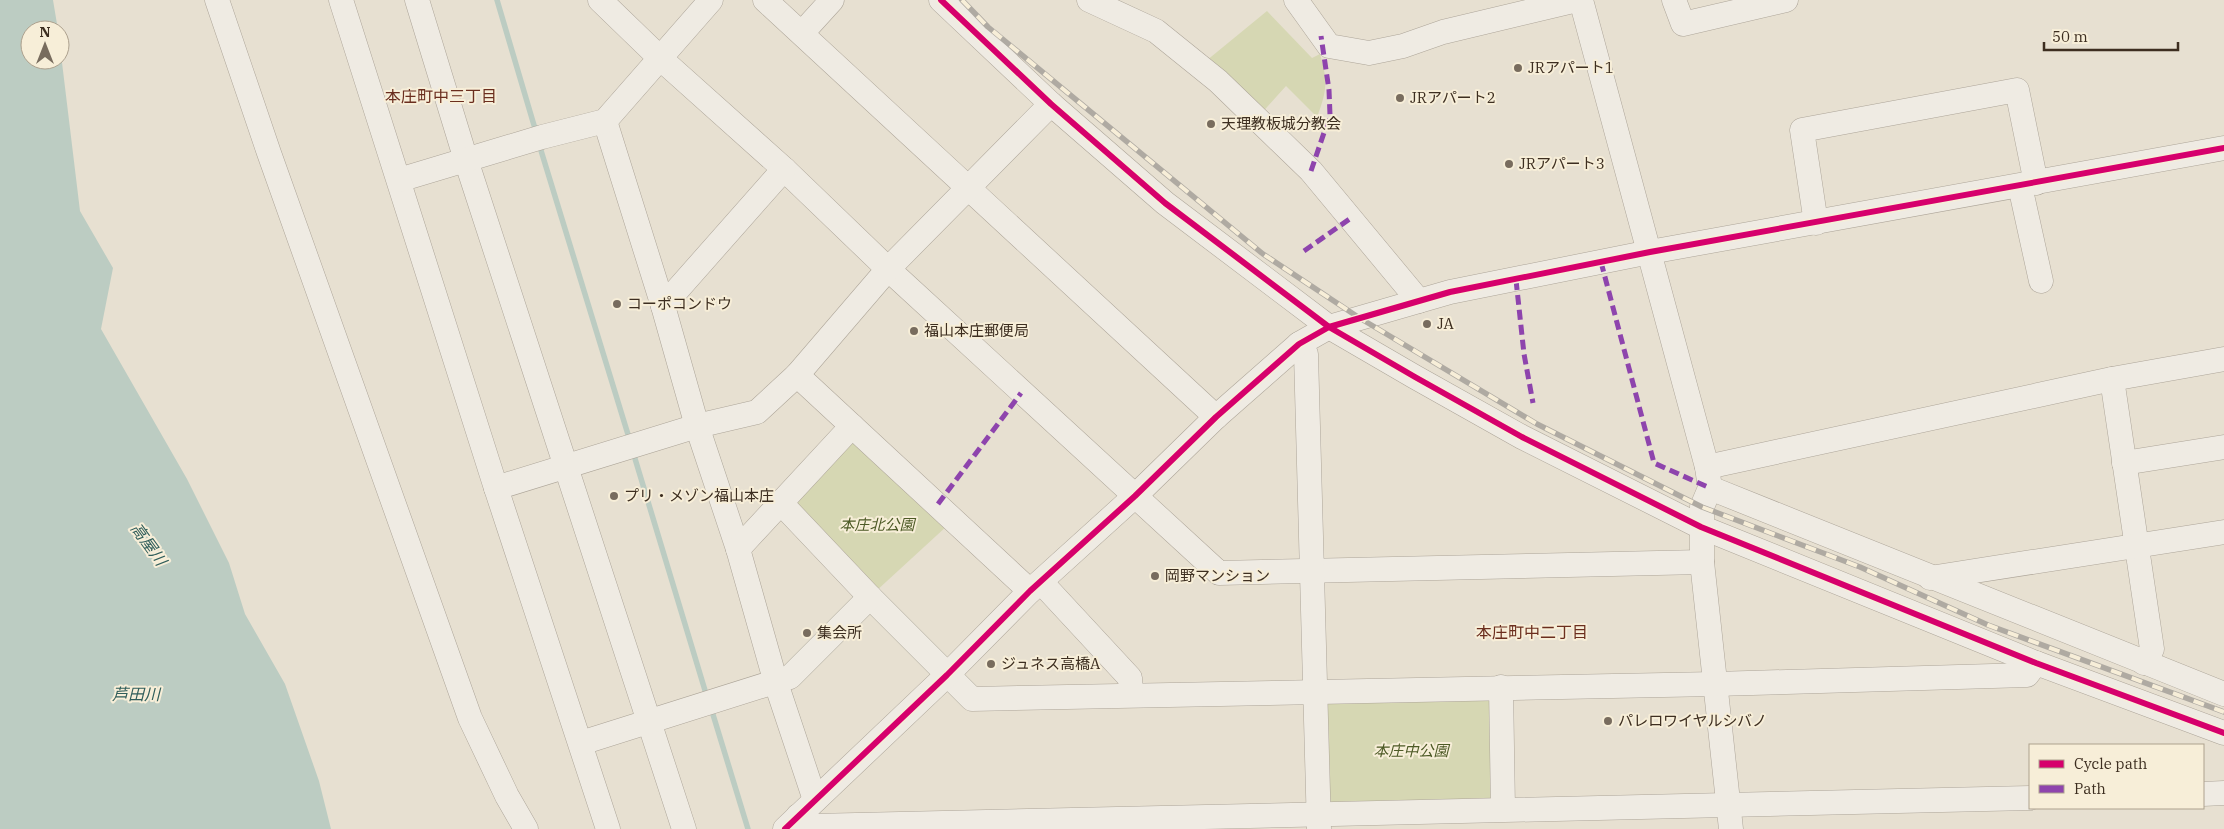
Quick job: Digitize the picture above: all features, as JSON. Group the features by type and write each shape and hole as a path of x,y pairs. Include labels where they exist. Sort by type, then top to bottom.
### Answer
{"street":[{"path":"217,0 272,162 470,718 507,796 526,829"},
{"path":"341,0 496,488 608,829"},
{"path":"417,0 466,160 684,829"},
{"path":"600,0 661,60 784,169 888,269 1219,573 1702,562"},
{"path":"399,180 537,139 605,122 661,60 711,0"},
{"path":"765,0 1216,417"},
{"path":"802,33 832,0"},
{"path":"941,0 1051,104 1165,203 1329,327 1522,437 1701,527 2036,663 2224,733"},
{"path":"1089,0 1156,31 1218,81 1311,171 1419,301"},
{"path":"1296,0 1329,46 1369,53 1403,46 1443,32 1579,0 1650,252 1708,478 1702,507 1702,562 1729,818"},
{"path":"1674,0 1683,24 1786,0"},
{"path":"1816,223 1802,130 2017,90 2041,281"},
{"path":"496,488 697,426 757,412 797,375 888,269 1051,104"},
{"path":"605,122 663,306 697,426 738,549 776,683 800,815 813,826 1318,821 1503,809 1729,818 2029,798"},
{"path":"800,815 947,675 1035,586 1135,496 1216,417 1299,344 1329,327 1450,292 1650,252 2224,148"},
{"path":"663,306 784,169"},
{"path":"1299,344 1306,354 1318,821"},
{"path":"1708,478 2112,379 2224,359"},
{"path":"797,375 852,426 1035,586 1130,678 1131,694"},
{"path":"2112,379 2152,649 2144,663"},
{"path":"738,549 852,426"},
{"path":"2124,463 2224,447"},
{"path":"1708,478 1930,578 2224,694"},
{"path":"780,502 870,597 972,699 1131,694 1714,684 2027,675 2036,663"},
{"path":"1930,578 2224,532"},
{"path":"581,743 776,683 790,677 870,597"},
{"path":"1501,688 1503,809"},
{"path":"2204,794 2224,793"}],"green space":[{"path":"1267,11 1312,58 1320,54 1325,86 1323,100 1317,117 1286,86 1259,116 1206,61"},
{"name":"本庄北公園","path":"856,439 948,525 875,592 787,503"},
{"name":"本庄中公園","path":"1494,696 1491,803 1337,806 1329,800 1324,706 1329,698"}],"water":[{"name":"芦田川","path":"0,0 53,0 56,20 20,20 20,70 63,70 80,211 113,268 101,329 187,479 229,563 245,614 285,684 319,781 331,829 0,829"}],"waterway":[{"path":"497,0 536,132"},
{"path":"539,144 630,441"},
{"path":"633,452 707,697"},
{"path":"711,708 748,829"}],"railway":[{"path":"962,0 988,27 1263,254 1358,317 1537,424 1702,507 1860,567 1988,625 2224,712"}],"marked path":[{"path":"1311,171 1330,115 1329,90 1321,36"},
{"path":"1304,251 1351,218"},
{"path":"1601,262 1654,463 1710,488"},
{"path":"1516,280 1524,354 1533,403"},
{"path":"938,504 1021,393"}],"cycle path":[{"path":"941,0 1051,104 1165,203 1329,327 1415,377 1522,437 1701,527 2036,663 2224,733"},
{"path":"785,829 947,675 1030,591 1135,496 1216,417 1299,344 1329,327 1450,292 1650,252 2224,148"}],"place":[{"name":"JRアパート1","path":"1518,68"},
{"name":"JRアパート2","path":"1400,98"},
{"name":"天理教板城分教会","path":"1211,124"},
{"name":"JRアパート3","path":"1509,164"},
{"name":"コーポコンドウ","path":"617,304"},
{"name":"JA","path":"1427,324"},
{"name":"福山本庄郵便局","path":"914,331"},
{"name":"プリ・メゾン福山本庄","path":"614,496"},
{"name":"岡野マンション","path":"1155,576"},
{"name":"集会所","path":"807,633"},
{"name":"ジュネス高橋A","path":"991,664"},
{"name":"パレロワイヤルシバノ","path":"1608,721"}],"district":[{"name":"本庄町中三丁目","path":"441,96"},
{"name":"本庄町中二丁目","path":"1532,632"}],"water label":[{"name":"高屋川","path":"149,544"}]}
